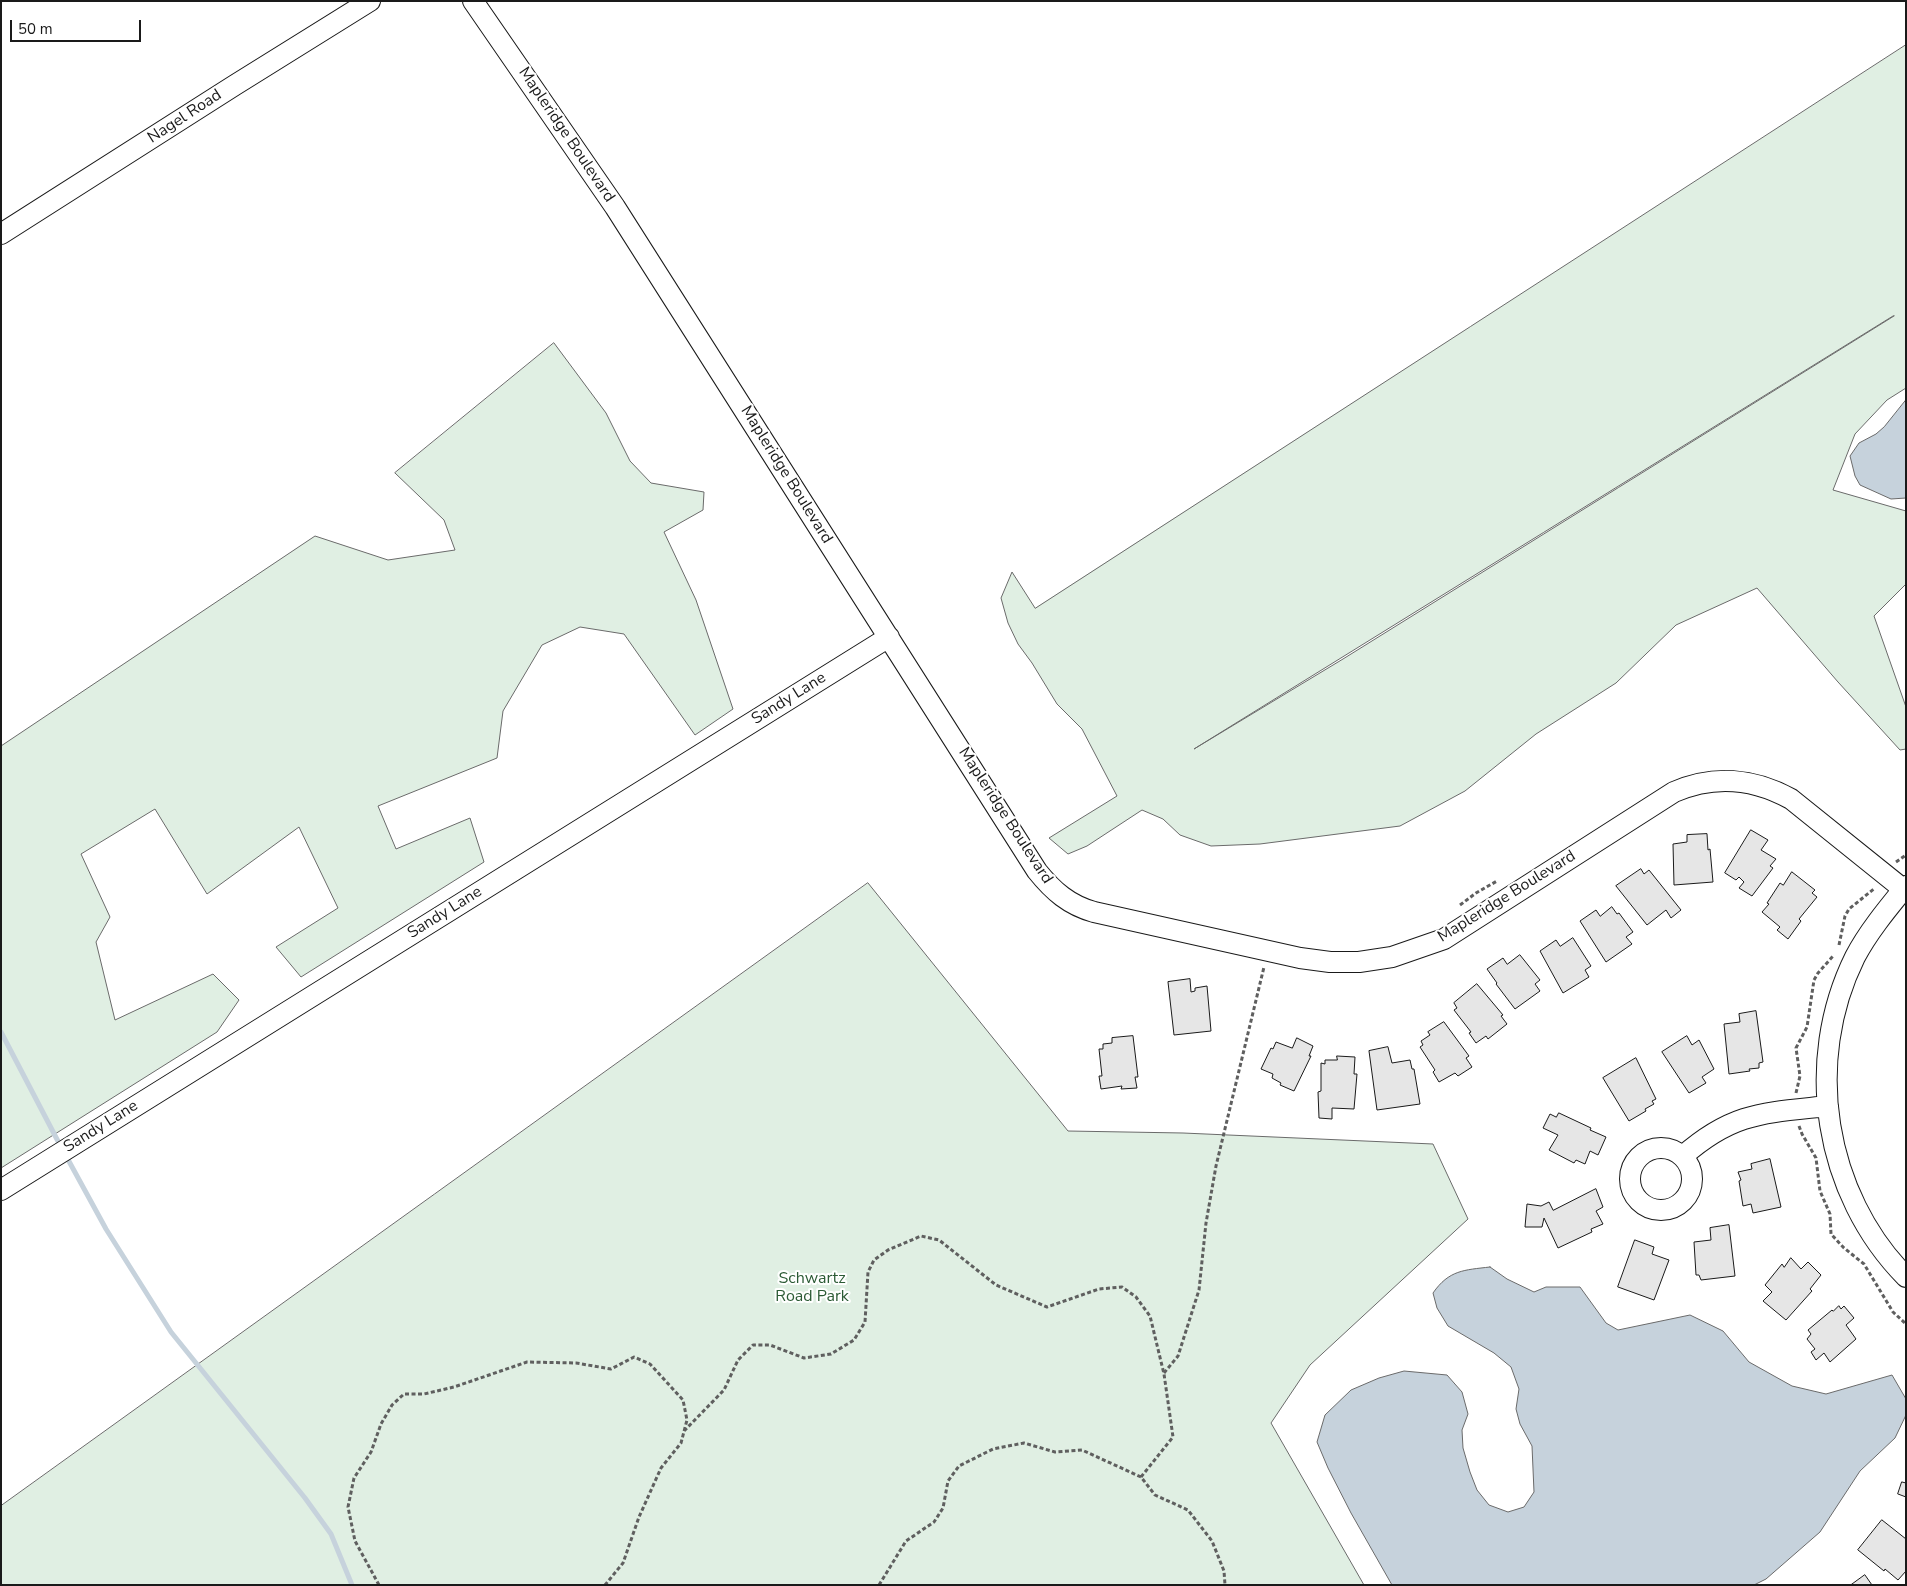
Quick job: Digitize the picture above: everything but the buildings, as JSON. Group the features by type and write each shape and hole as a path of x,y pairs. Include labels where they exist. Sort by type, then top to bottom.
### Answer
{"street":[{"name":"Nagel Road","path":"1,234 370,1"},
{"name":"Mapleridge Boulevard","path":"473,1 615,207 1038,871 1049,886 1070,903 1088,910 1316,961 1347,963 1392,957 1432,944 1463,927 1674,792 1710,781 1750,782 1781,794 1804,809 1904,888"},
{"name":"Sandy Lane","path":"1,1190 889,637"},
{"path":"1904,888 1866,939 1847,977 1839,1000 1829,1042 1826,1073 1831,1134 1836,1157 1854,1204 1878,1246 1906,1277"},
{"path":"1683,1156 1708,1135 1742,1119 1761,1114 1828,1106"}],"path":[{"path":"1164,1374 1178,1356 1199,1290 1206,1223 1216,1166 1268,951"},
{"path":"684,1431 724,1390 738,1360 753,1345 770,1345 804,1358 831,1354 854,1340 865,1322 868,1272 874,1260 888,1250 921,1236 939,1240 996,1285 1047,1306 1099,1289 1122,1287 1136,1297 1150,1316 1164,1374 1173,1437 1141,1477"},
{"path":"379,1585 355,1541 348,1507 354,1478 371,1452 381,1424 392,1405 404,1394 424,1394 454,1387 527,1362 576,1363 611,1369 634,1358 650,1364 683,1400 687,1420 681,1442 661,1468 639,1517 623,1563 606,1585"},
{"path":"879,1585 906,1541 934,1522 943,1508 948,1481 959,1466 993,1449 1024,1443 1055,1452 1082,1450 1141,1477 1156,1495 1188,1510 1212,1541 1224,1571 1225,1585"}],"green space":[{"path":"1906,45 1906,388 1887,400 1855,434 1833,490 1906,511 1906,584 1874,616 1906,707 1906,749 1900,750 1757,588 1676,625 1616,683 1536,734 1465,791 1400,826 1260,844 1211,846 1180,835 1163,819 1142,810 1087,846 1068,854 1049,838 1117,796 1082,729 1057,704 1018,644 1008,623 1001,598 1012,572 1035,608","holes":["1894,316 1343,659 1194,749"]},
{"path":"554,343 606,413 630,461 651,483 704,492 703,510 664,532 696,600 733,709 695,735 624,634 580,627 542,645 503,711 497,758 378,806 396,849 470,818 484,862 301,977 276,947 338,908 299,827 207,894 155,809 81,854 110,917 96,942 115,1020 213,974 239,1000 217,1032 1,1168 1,746 315,536 388,560 455,550 444,520 395,473"},
{"name":"Schwartz Road Park","path":"868,883 1068,1131 1183,1133 1433,1144 1468,1219 1310,1365 1271,1423 1364,1585 1,1585 1,1506"}],"shaded area":[{"path":"1906,400 1906,498 1891,499 1860,485 1855,476 1850,456 1859,443 1876,434 1884,427"},
{"path":"1490,1267 1507,1279 1534,1292 1546,1287 1580,1287 1606,1323 1618,1330 1690,1315 1723,1331 1749,1362 1792,1386 1826,1394 1892,1375 1906,1399 1906,1415 1895,1438 1860,1471 1820,1532 1766,1579 1754,1585 1392,1585 1351,1513 1317,1442 1325,1415 1351,1390 1379,1378 1404,1371 1447,1375 1462,1392 1468,1414 1462,1430 1463,1448 1477,1490 1489,1505 1508,1512 1524,1507 1534,1492 1532,1446 1520,1424 1516,1409 1519,1389 1511,1367 1494,1353 1448,1326 1437,1308 1433,1293 1451,1275 1465,1270"}],"waterway":[{"path":"1,1032 61,1147"},
{"path":"65,1154 106,1229 171,1332 305,1498 331,1534 352,1585"}]}
